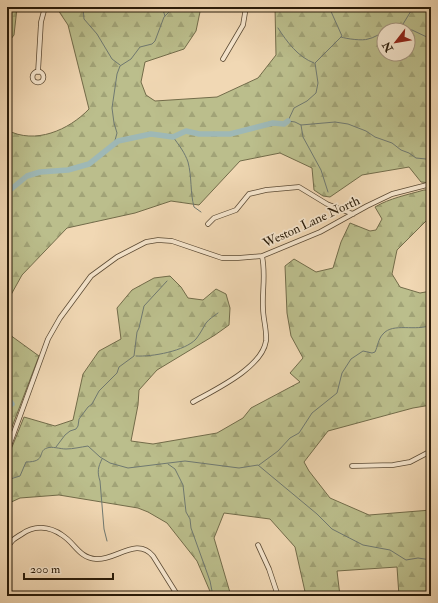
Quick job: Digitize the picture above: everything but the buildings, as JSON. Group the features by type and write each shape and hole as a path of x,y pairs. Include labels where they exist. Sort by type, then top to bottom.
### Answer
{"street":[{"path":"38,72 41,22 45,7"},
{"path":"223,59 243,25 246,7"},
{"name":"Weston Lane North","path":"7,449 49,338 60,318 91,276 117,257 146,242 158,240 172,241 222,258 262,256 320,232 392,194 431,185"},
{"path":"208,224 214,218 236,210 249,194 266,190 299,187 327,204 353,214"},
{"path":"193,402 217,389 251,366 261,353 266,342 263,305 265,275 262,256"},
{"path":"352,466 393,465 410,462 431,451"},
{"path":"7,549 13,540 25,531 38,527 49,528 63,535 83,555 96,559 108,558 133,548 144,549 150,551 178,596"},
{"path":"258,545 269,568 278,596"}],"green space":[{"path":"7,7 18,7 14,35 7,44"},
{"path":"56,7 201,7 196,31 184,49 145,62 141,82 146,95 155,101 217,97 258,78 276,55 275,7 431,7 431,183 421,182 409,167 362,175 330,197 323,196 314,190 312,168 280,153 240,161 199,205 171,201 135,213 67,228 22,275 7,302 7,130 29,136 51,133 72,123 89,109 68,25"},
{"path":"424,190 431,190 431,216 397,250 392,274 400,287 420,293 431,291 431,405 413,408 328,431 304,462 309,471 330,498 369,515 431,510 431,596 399,596 397,567 337,571 340,596 306,596 295,547 270,519 224,513 214,538 231,596 212,596 197,561 167,523 148,512 138,508 59,495 20,498 7,504 7,454 12,447 24,417 55,426 73,420 83,374 99,351 121,339 117,308 132,290 154,278 170,276 181,287 188,298 203,300 216,289 226,294 230,308 229,325 157,370 139,390 138,405 131,441 153,444 217,433 243,418 251,408 300,382 290,373 303,358 291,336 287,313 285,266 294,259 316,272 333,268 341,242 350,223 370,231 376,230 382,219 375,207 393,199"},
{"path":"7,328 10,335 39,356 7,440"}],"waterway":[{"path":"83,7 84,19 97,34 112,59 120,65"},
{"path":"162,7 165,16"},
{"path":"114,144 117,133 112,108 117,74 120,66 131,59 140,47 152,44 155,41 164,17 171,10 179,7"},
{"path":"329,7 342,36 315,63 318,83 316,93 307,101 294,108 288,121 301,125 335,122 348,124 366,131 375,137 392,143 416,158 426,159 431,162"},
{"path":"404,22 415,7"},
{"path":"278,28 289,44 298,53 314,63"},
{"path":"416,32 431,39"},
{"path":"341,37 355,40 366,40 376,36"},
{"path":"7,195 10,190 27,176 40,172 68,170 89,164 118,141 151,134 173,137 186,131 199,134 230,134 273,123 284,124 288,121"},
{"path":"301,125 303,137 321,170 328,192"},
{"path":"173,137 184,152 188,162 194,207 201,212"},
{"path":"56,447 65,435 76,429 79,419 92,404 99,391 117,373 119,367 134,356 137,332 144,306 167,281"},
{"path":"136,356 159,354 184,347 196,339 207,322 218,313"},
{"path":"259,465 278,451 290,438 299,433 312,413 337,393 342,373 351,359 363,351 372,353 375,352 380,338 387,330 399,328 419,328 431,325"},
{"path":"7,397 12,404 7,407"},
{"path":"7,480 20,476 26,462 33,462 37,460 41,456 44,449 51,447 69,449 88,446 100,457 110,463 128,468 185,461 239,468 258,465 317,514 332,529 363,545 390,550 406,560 418,558 431,560"},
{"path":"102,459 98,475 100,481 104,529 107,541"},
{"path":"168,464 175,469 183,485 186,512 190,519 191,528 210,581 213,596"}]}
